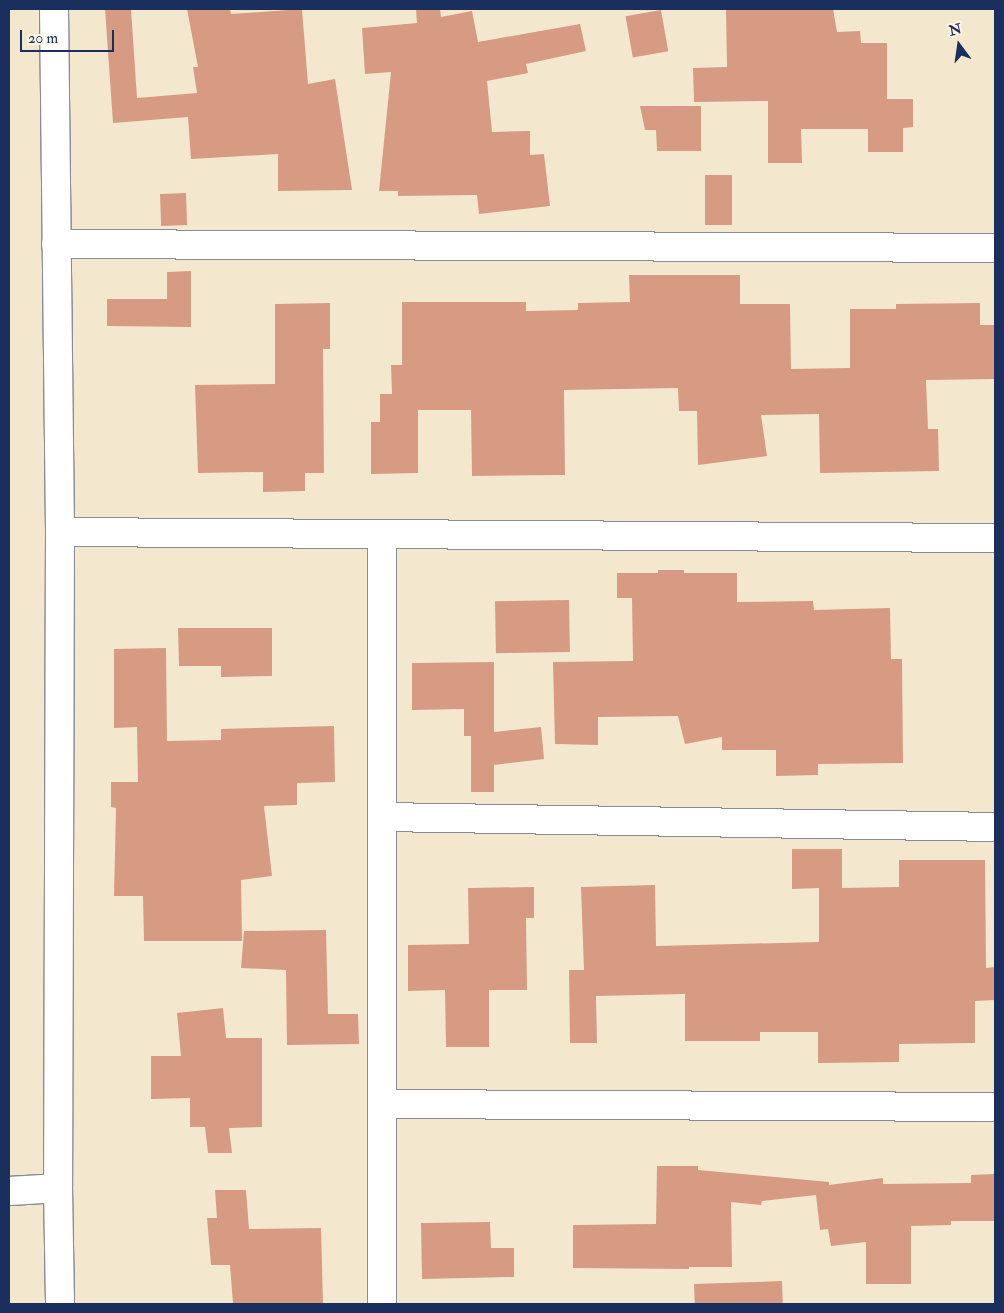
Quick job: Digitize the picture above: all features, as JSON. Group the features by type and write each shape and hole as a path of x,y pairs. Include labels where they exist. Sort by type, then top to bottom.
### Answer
{"street":[{"path":"54,9 60,532 58,1188 60,1304"},
{"path":"56,244 995,248"},
{"path":"60,532 995,538"},
{"path":"382,535 382,1304"},
{"path":"382,817 995,827"},
{"path":"382,1104 995,1107"},
{"path":"9,1191 58,1188"}],"building":[{"path":"105,9 131,9 137,98 197,93 193,67 198,67 187,9 230,9 231,14 302,9 308,84 335,79 352,190 278,191 278,154 191,159 188,117 113,123"},
{"path":"416,9 440,9 441,17 472,11 478,42 580,24 586,51 526,64 528,73 487,81 492,132 530,131 530,155 544,154 550,206 479,214 477,195 398,196 398,191 379,191 391,72 365,74 362,28 417,23"},
{"path":"726,9 833,9 837,32 860,31 861,43 887,43 887,99 913,99 913,127 903,128 903,152 868,152 868,129 801,129 802,163 768,163 768,101 694,102 693,68 727,67"},
{"path":"661,10 668,51 633,58 626,16"},
{"path":"640,106 701,106 701,151 657,151 656,130 645,130"},
{"path":"705,175 732,175 732,225 705,225"},
{"path":"186,193 187,225 161,226 160,194"},
{"path":"191,271 191,327 107,326 107,299 167,299 167,272"},
{"path":"629,275 740,275 740,304 790,304 791,369 850,368 850,309 896,309 896,304 980,303 980,325 995,325 995,379 926,380 928,429 938,429 939,471 820,473 819,414 761,415 767,456 698,465 697,411 679,411 678,388 564,390 565,475 472,476 471,410 418,410 418,473 371,474 371,422 380,422 380,394 392,394 391,365 402,365 402,302 526,302 526,311 578,310 578,303 630,302"},
{"path":"330,303 330,349 323,349 324,473 305,473 305,491 263,492 263,472 198,473 195,385 275,384 275,304"},
{"path":"658,570 684,570 684,573 737,573 737,602 813,601 814,610 890,608 891,659 902,659 903,763 818,764 818,775 776,776 776,750 722,750 722,737 685,744 678,716 598,717 598,745 555,744 553,662 633,661 632,598 617,598 617,573 658,573"},
{"path":"569,600 570,652 496,653 495,601"},
{"path":"178,628 272,628 272,676 221,677 221,666 179,666"},
{"path":"166,648 167,741 221,740 221,729 334,726 335,782 297,783 297,805 264,806 272,876 241,880 242,941 144,941 143,896 114,896 116,808 111,807 111,782 138,782 137,727 114,728 114,649"},
{"path":"494,662 494,732 541,727 544,759 494,765 494,792 471,792 471,736 464,736 464,709 412,710 412,663"},
{"path":"792,849 842,849 842,888 899,887 899,860 985,860 986,968 995,967 995,1000 975,1001 975,1043 899,1044 899,1062 818,1063 818,1032 760,1032 760,1041 685,1041 685,994 596,996 597,1043 570,1043 569,970 584,970 581,887 655,885 656,946 819,942 819,888 792,889"},
{"path":"534,887 534,918 526,918 527,990 489,990 489,1047 446,1047 445,990 408,991 408,945 469,944 468,888"},
{"path":"326,930 328,1014 358,1014 359,1044 287,1045 286,970 241,968 244,931"},
{"path":"223,1008 226,1038 262,1038 262,1127 229,1128 232,1153 208,1153 205,1127 190,1127 190,1098 151,1099 151,1056 181,1056 177,1013"},
{"path":"657,1166 698,1166 698,1170 829,1182 829,1185 883,1178 883,1184 971,1183 971,1175 995,1174 995,1221 951,1221 951,1225 911,1226 911,1284 866,1284 866,1242 831,1246 828,1229 820,1230 816,1195 762,1201 761,1205 731,1202 732,1267 689,1267 689,1269 573,1268 573,1225 656,1224"},
{"path":"215,1190 246,1190 249,1229 321,1228 323,1303 233,1303 230,1265 211,1265 207,1218 217,1218"},
{"path":"490,1222 491,1248 514,1248 514,1277 422,1279 421,1223"},
{"path":"782,1281 783,1304 695,1304 694,1284"}]}
